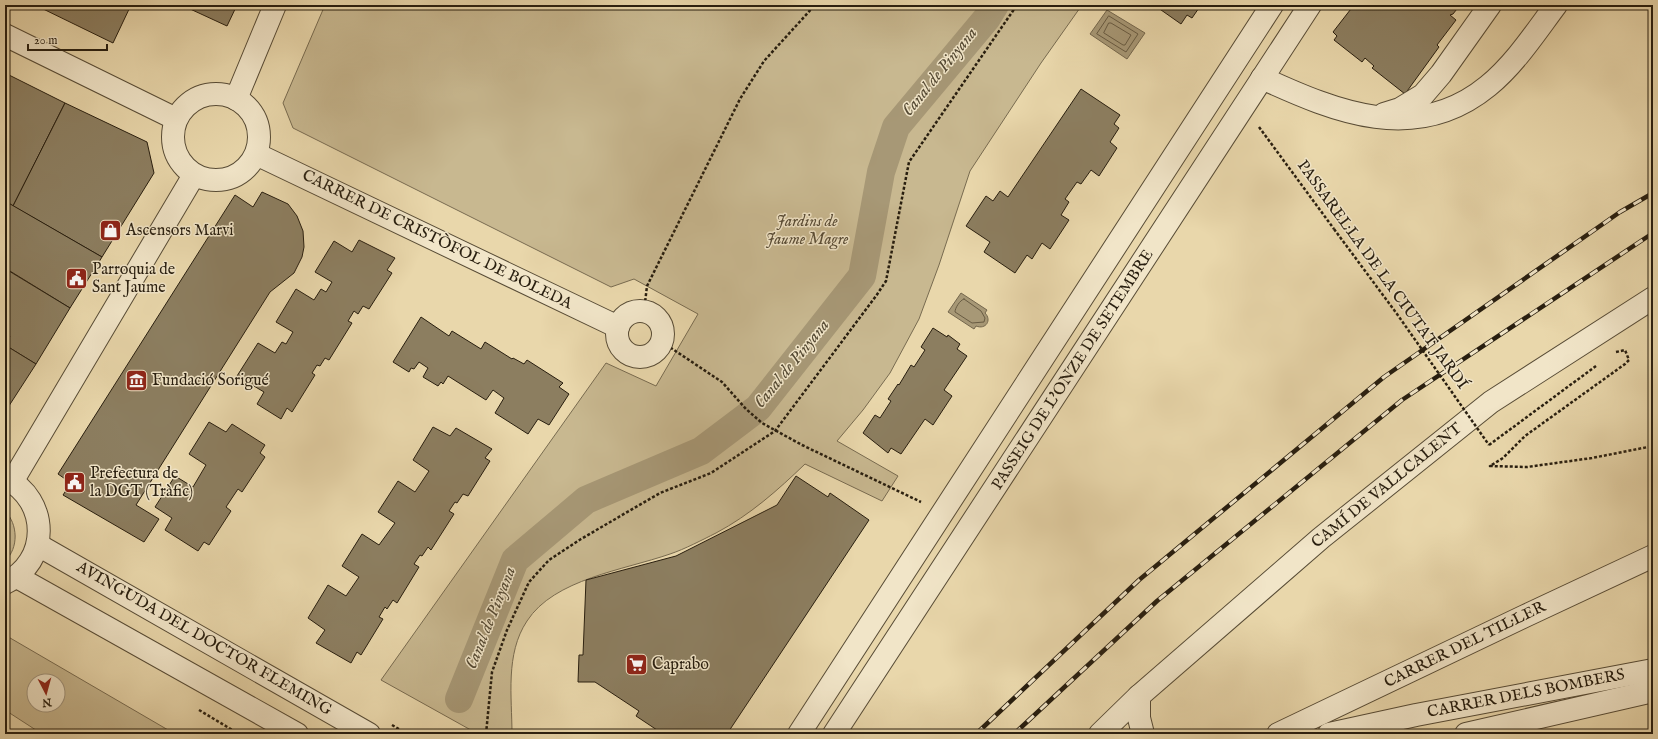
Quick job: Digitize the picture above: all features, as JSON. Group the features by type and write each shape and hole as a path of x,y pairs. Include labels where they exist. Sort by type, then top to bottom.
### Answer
{"street":[{"path":"236,99 275,5"},
{"name":"PASSEIG DE L'ONZE DE SETEMBRE","path":"799,734 1272,5"},
{"name":"PASSEIG DE L'ONZE DE SETEMBRE","path":"834,734 1310,5"},
{"path":"1374,118 1400,109 1423,95 1441,74 1490,5"},
{"path":"1262,78 1317,102 1346,112 1374,118 1399,119 1429,116 1456,106 1487,87 1505,71 1526,46 1556,5"},
{"path":"5,35 176,119"},
{"path":"213,93 225,94 236,99 246,106 254,116 259,128 259,141 256,154 244,171 225,180 204,179 194,175 180,162 172,144 172,132 176,119 182,109 191,101 202,96 213,93"},
{"name":"CARRER DE CRISTÒFOL DE BOLEDA","path":"256,154 618,327"},
{"path":"194,175 8,480 25,492 34,506 39,521 38,545 30,563 11,580 297,734"},
{"name":"CAMÍ DE VALLCALENT","path":"1100,734 1139,696 1321,538 1491,402 1653,298"},
{"path":"636,311 644,311 652,314 660,323 664,334 658,349 652,354 638,358 631,356 620,346 618,340 618,327 622,319 629,314 636,311"},
{"name":"AVINGUDA DEL DOCTOR FLEMING","path":"38,545 369,734"},
{"name":"CARRER DEL TIL·LER","path":"1278,734 1653,556"},
{"name":"CARRER DELS BOMBERS","path":"1329,734 1416,715 1653,670"},
{"path":"1466,734 1653,691"},
{"path":"1139,696 1139,718 1142,734"}],"path":[{"path":"644,311 647,286 740,99 764,61 815,5"},
{"path":"486,734 492,672 507,630 529,582 549,560 588,535 660,493 711,473 775,431 886,281 909,162 1017,5"},
{"name":"PASSAREL·LA DE LA CIUTAT JARDÍ","path":"1256,124 1260,127 1397,314 1489,445 1602,362"},
{"path":"662,342 722,382 746,409 762,423 775,431 922,502"},
{"path":"1614,353 1625,350 1629,360 1525,436 1503,458 1490,466 1527,467 1592,458 1653,446"}],"green space":[{"name":"Jardins de Jaume Magre","path":"325,5 1082,5 1041,63 970,171 939,265 919,319 890,373 863,410 837,441 898,476 882,501 805,464 763,502 716,533 676,552 591,578 554,595 539,607 527,621 515,647 511,676 512,734 478,734 381,680 606,363 656,386 698,314 634,279 611,287 293,128 283,103"},
{"path":"5,511 12,522 15,543 10,556 5,561"},
{"path":"5,635 175,734 42,734 5,710"}],"water":[{"path":"1107,10 1145,33 1127,59 1090,34"},
{"path":"961,293 987,310 985,313 988,321 983,327 976,326 974,329 948,312"}],"building":[{"path":"35,5 131,5 113,43"},
{"path":"190,5 237,5 227,26 188,8"},
{"path":"1154,5 1201,5 1192,18 1187,15 1181,24"},
{"path":"1354,5 1460,5 1453,14 1450,15 1456,20 1437,45 1439,47 1405,94 1372,68 1374,66 1365,58 1362,62 1334,40 1337,36 1333,32"},
{"path":"5,73 65,103 13,206 5,201"},
{"path":"1081,89 1120,115 1114,124 1119,128 1110,142 1117,148 1099,176 1091,170 1081,184 1077,182 1065,199 1069,202 1061,215 1069,220 1050,249 1042,243 1032,259 1027,255 1015,273 984,252 990,242 966,226 986,196 993,201 1000,191 1008,197"},
{"path":"65,103 147,142 154,173 102,257 13,206"},
{"path":"262,192 288,204 297,216 303,231 304,247 302,257 294,273 270,292 136,505 159,519 144,542 63,495 71,483 58,474 235,195 253,207"},
{"path":"5,201 102,257 70,308 5,268"},
{"path":"359,240 395,258 387,270 392,273 369,309 363,306 358,314 354,311 348,321 352,323 329,360 325,358 320,366 317,365 312,373 315,375 292,412 287,408 281,419 257,404 264,392 237,376 258,343 275,353 282,342 286,344 293,332 276,322 296,289 314,300 321,289 326,292 332,282 315,272 334,241 352,252"},
{"path":"9,271 70,308 36,364 5,345 10,336 5,333 5,279"},
{"path":"421,317 449,336 452,331 481,349 485,342 512,359 513,358 524,364 527,360 563,383 559,387 569,394 549,425 538,419 528,434 495,413 504,398 493,390 486,400 448,376 443,384 441,382 438,386 423,377 428,368 419,362 414,369 411,368 409,372 393,362"},
{"path":"933,328 947,337 948,335 960,344 957,349 967,356 944,390 952,396 933,425 925,419 901,454 891,448 888,453 863,433 875,415 880,418 891,401 888,399 898,384 899,385 911,365 914,367 925,350 921,347"},
{"path":"5,345 36,364 5,412"},
{"path":"209,422 226,432 232,424 265,445 260,453 265,457 242,492 238,489 226,507 231,511 209,545 204,542 198,551 165,530 172,518 155,507 175,476 193,487 206,465 189,454"},
{"path":"433,427 450,436 456,428 492,449 485,458 490,461 468,496 463,494 457,503 455,502 449,511 454,514 431,550 428,547 414,564 419,567 397,603 393,600 387,609 385,607 379,617 383,619 361,655 357,652 351,663 316,643 325,630 308,618 328,585 346,596 359,577 342,566 362,534 379,545 395,523 378,512 398,481 415,492 429,471 413,460"},
{"path":"796,476 828,497 830,493 869,520 727,734 663,734 636,716 639,711 595,682 578,682 579,655 583,655 586,580 676,556 777,505"}],"waterway":[{"name":"Canal de Pinyana","path":"459,699 515,560 586,500 701,451 758,408 862,276 881,172 896,127 987,18 995,5"}],"railway":[{"path":"976,734 1139,580 1384,377 1620,212 1653,193"},
{"path":"1014,734 1157,601 1402,400 1653,233"}],"place":[{"name":"Ascensors Marvi","path":"110,231"},
{"name":"Parroquia de Sant Jaume","path":"77,279"},
{"name":"Fundació Sorigué","path":"137,381"},
{"name":"Prefectura de la DGT (Tràfic)","path":"74,483"},
{"name":"Caprabo","path":"637,665"}]}
